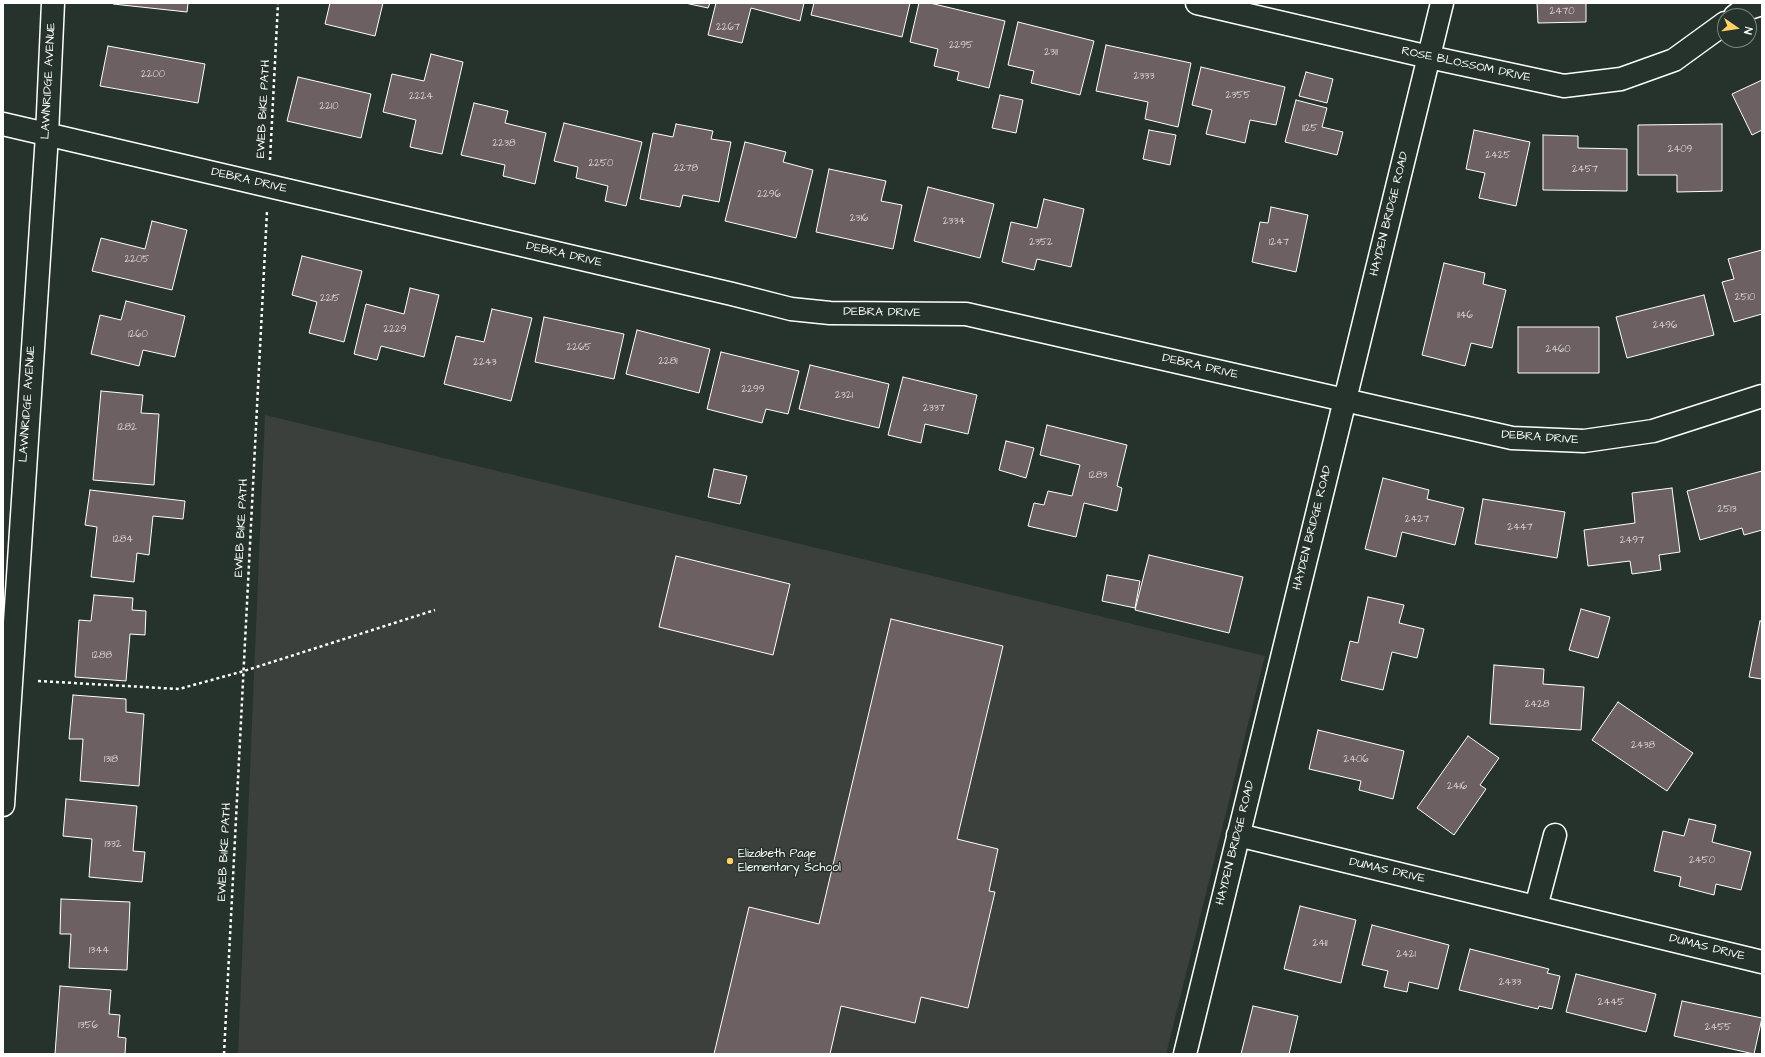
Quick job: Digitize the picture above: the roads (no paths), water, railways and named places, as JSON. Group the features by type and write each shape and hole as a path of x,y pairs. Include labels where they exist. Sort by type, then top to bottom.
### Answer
{"street":[{"name":"LAWNRIDGE AVENUE","path":"3,805 11,529 47,135 53,3"},
{"name":"ROSE BLOSSOM DRIVE","path":"1197,3 1429,57 1564,86 1621,80 1674,60 1717,29"},
{"name":"HAYDEN BRIDGE ROAD","path":"1185,1054 1442,3"},
{"path":"1749,8 1762,4"},
{"name":"DEBRA DRIVE","path":"3,124 791,309 830,312 966,314 1512,438 1584,441 1653,431 1762,396"},
{"path":"1536,907 1555,835"},
{"name":"DUMAS DRIVE","path":"1238,836 1762,962"}],"place":[{"name":"Elizabeth Page Elementary School","path":"730,861"}]}
